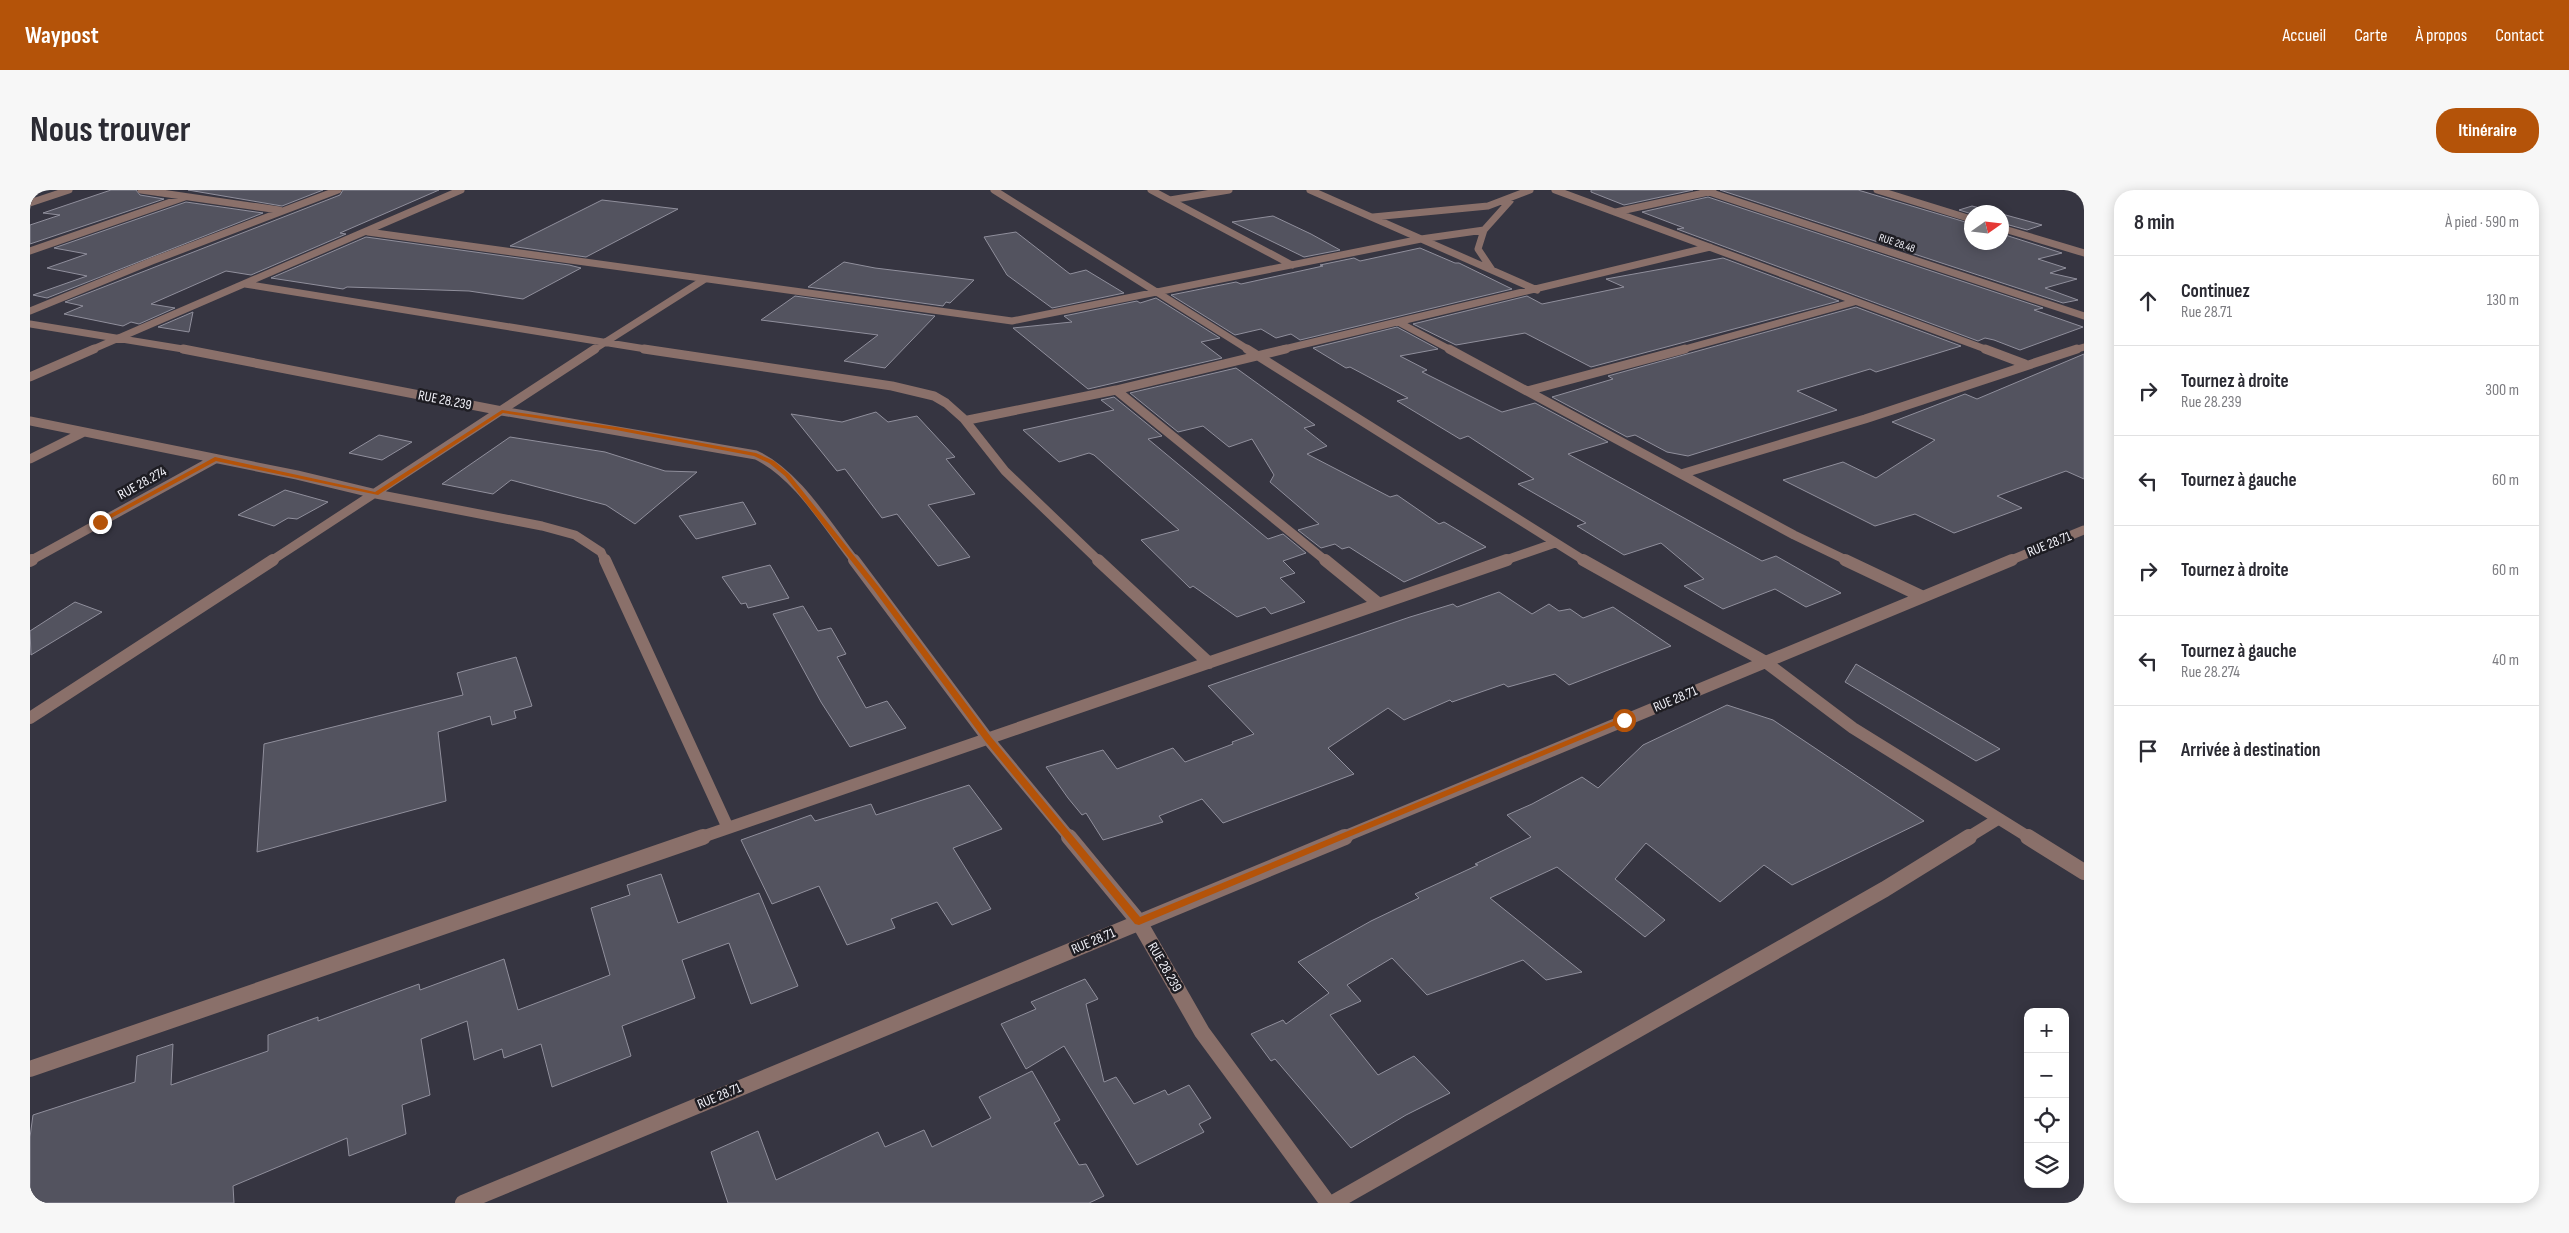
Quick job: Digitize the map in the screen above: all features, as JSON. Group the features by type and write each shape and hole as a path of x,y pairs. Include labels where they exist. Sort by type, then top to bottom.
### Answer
{"street":[{"path":"30,203 69,190"},
{"path":"141,190 282,211"},
{"path":"30,310 338,190"},
{"path":"30,377 125,338 461,190"},
{"path":"994,190 1555,543 1623,584 1764,662 1853,728 2084,872"},
{"path":"1151,190 1292,266"},
{"path":"1170,200 1229,190"},
{"path":"1310,190 1537,290"},
{"path":"1370,217 1488,206 1530,190"},
{"path":"1556,190 1854,302 2026,364"},
{"path":"1616,212 1717,190"},
{"path":"1877,190 1964,216"},
{"name":"RUE 28.48","path":"1706,191 2084,316"},
{"path":"30,251 185,197"},
{"path":"1492,270 1478,250 1484,230 1514,197"},
{"path":"368,232 999,320 1033,318 1421,239 1484,230"},
{"path":"2009,230 2084,253"},
{"path":"968,420 1116,390 1710,247"},
{"path":"30,718 502,412 602,344 705,279"},
{"path":"245,284 602,344 918,391 944,401 968,420 994,460 1062,527 1209,663"},
{"path":"1527,391 1618,368 1854,302"},
{"path":"1398,322 1794,535 1921,596"},
{"name":"RUE 28.239","path":"30,324 125,338 502,412 616,429 756,454 772,462 787,475 877,589 988,739 1139,922 1202,1032 1328,1203"},
{"path":"1682,474 1864,419 2026,364 2084,347"},
{"path":"1116,390 1379,604"},
{"path":"30,421 215,458 376,494 542,526 575,535 601,552 728,828"},
{"path":"30,459 84,432"},
{"name":"RUE 28.274","path":"30,561 215,458"},
{"name":"RUE 28.71","path":"463,1203 1921,596 2084,530"},
{"path":"30,1069 1555,543"},
{"path":"1333,1203 1842,914 1998,819"}],"building":[{"path":"111,190 136,190 140,195 164,199 30,244 30,225 60,215 43,213"},
{"path":"188,190 323,190 282,206"},
{"path":"343,190 439,190 340,233 346,234 251,275 226,271 151,304 175,308 139,324 131,322 123,326 64,314 83,306 65,302 340,195"},
{"path":"1591,190 1693,190 1624,205 1591,192"},
{"path":"1720,190 1858,190 1964,222 1964,250 2009,250 2009,236 2062,253 2038,259 2066,268 2050,273 2077,279 2045,288 2078,300 2063,303"},
{"path":"1708,197 2043,308 2034,310 2083,327 2020,350 1985,338 1978,341 1677,229 1684,228 1642,212"},
{"path":"602,200 678,209 586,257 510,246"},
{"path":"186,202 263,213 47,298 33,295 87,276 47,268 87,254 54,248"},
{"path":"1273,216 1340,250 1304,257 1232,222"},
{"path":"2009,216 2042,225 2027,230 2009,225"},
{"path":"1016,232 1070,274 1086,270 1124,293 1052,308 1007,275 984,237"},
{"path":"366,237 581,268 523,299 469,291 347,287 343,289 271,278"},
{"path":"1420,248 1459,263 1512,289 1300,340 1291,334 1276,338 1261,329 1235,335 1171,295 1236,282 1241,284 1354,258 1360,261"},
{"path":"1723,258 1839,301 1591,367 1525,333 1456,345 1413,324 1527,296 1542,304 1624,287 1606,279"},
{"path":"844,262 875,268 974,280 950,303 946,302 943,306 808,287"},
{"path":"795,296 935,316 885,368 844,361 878,335 761,320"},
{"path":"1156,298 1220,338 1201,342 1222,358 1088,389 1013,328 1072,322 1064,316 1137,301 1140,303"},
{"path":"1856,307 1961,346 1876,372 1870,369 1797,391 1837,410 1688,456 1667,452 1635,435 1627,437 1552,397 1613,379 1608,376"},
{"path":"193,312 189,332 158,327"},
{"path":"1397,327 1438,349 1400,356 1427,370 1422,372 1502,412 1535,403 1608,442 1568,454 1762,561 1776,556 1841,593 1806,607 1775,589 1723,609 1684,586 1704,579 1661,543 1624,555 1577,526 1586,523 1518,484 1534,479 1468,436 1460,439 1397,401 1408,398 1350,367 1346,368 1313,348"},
{"path":"2084,354 2084,479 2066,471 1997,496 2022,508 1954,533 1915,514 1875,526 1783,480 1843,462 1876,478 1935,440 1892,422 1965,394 1977,399"},
{"path":"1236,368 1315,425 1304,428 1327,446 1307,454 1390,497 1397,495 1439,524 1444,522 1486,547 1404,582 1349,547 1342,549 1335,544 1321,548 1298,530 1319,524 1270,482 1274,475 1252,439 1229,447 1203,426 1178,432 1130,393"},
{"path":"1114,397 1162,436 1148,439 1268,539 1283,534 1306,553 1283,561 1295,573 1280,578 1305,602 1271,614 1265,607 1237,617 1193,586 1190,588 1141,540 1179,530 1094,455 1089,453 1059,462 1023,430 1114,410 1101,400"},
{"path":"876,412 888,422 917,416 955,457 946,459 975,494 928,505 970,557 938,566 897,514 882,518 845,469 837,471 791,414 842,422"},
{"path":"379,435 412,442 382,460 349,453"},
{"path":"510,437 605,452 665,471 697,472 635,524 606,505 511,480 493,494 442,484"},
{"path":"285,490 328,502 297,519 288,518 274,526 238,515"},
{"path":"743,502 756,524 696,539 679,516"},
{"path":"770,565 789,598 748,608 746,603 741,604 722,577"},
{"path":"1499,592 1532,614 1549,604 1559,611 1570,609 1583,618 1613,607 1671,646 1569,685 1555,674 1508,687 1504,684 1452,702 1450,700 1404,720 1388,708 1328,748 1354,774 1223,823 1202,799 1159,816 1163,822 1103,840 1086,813 1082,815 1046,767 1103,750 1117,769 1173,748 1185,762 1233,744 1232,742 1254,734 1208,686 1410,617 1453,604 1457,607"},
{"path":"75,602 102,612 31,655 30,631"},
{"path":"803,606 818,631 831,628 846,654 837,657 866,708 887,701 906,728 850,747 821,702 773,614"},
{"path":"516,657 532,706 514,711 516,718 492,725 490,716 438,732 446,801 257,852 264,744 463,695 457,673"},
{"path":"1856,664 2000,749 1976,761 1845,682"},
{"path":"1727,705 1773,720 1924,821 1792,885 1764,865 1720,902 1646,843 1615,879 1665,920 1645,937 1557,867 1490,898 1582,972 1546,980 1523,960 1427,995 1392,958 1347,985 1361,1001 1330,1015 1378,1075 1414,1056 1450,1093 1406,1115 1351,1148 1275,1059 1271,1061 1251,1034 1283,1020 1286,1024 1329,993 1298,962 1371,921 1419,898 1415,894 1478,865 1475,864 1531,837 1507,815 1582,777 1598,788 1643,745"},
{"path":"969,785 1002,829 953,848 991,909 952,925 937,902 891,919 895,928 847,945 819,886 772,904 741,840 811,815 815,821 871,804 876,815"},
{"path":"661,874 678,923 759,893 798,986 751,1004 729,943 682,960 695,998 622,1026 631,1056 552,1087 541,1044 504,1058 502,1049 474,1060 467,1021 421,1039 430,1095 402,1105 406,1134 349,1156 347,1138 233,1186 234,1203 30,1203 30,1137 33,1115 135,1082 137,1056 173,1044 171,1085 268,1051 268,1035 318,1017 318,1021 419,984 420,990 504,959 518,1010 610,975 591,908 630,895 627,885"},
{"path":"1085,979 1098,999 1086,1004 1104,1082 1116,1077 1134,1104 1165,1090 1168,1095 1189,1085 1211,1118 1199,1124 1204,1132 1137,1165 1064,1046 1026,1069 1001,1024 1036,1009 1031,1002"},
{"path":"1032,1071 1060,1120 1054,1123 1079,1165 1086,1164 1104,1196 1089,1203 728,1203 711,1152 758,1131 776,1180 878,1132 885,1147 924,1130 932,1147 991,1118 979,1097"}],"route":[{"path":"100,522 215,458 376,494 440,450 502,412 616,429 756,454 772,462 787,475 877,589 988,739 1139,922 1624,720"}]}
